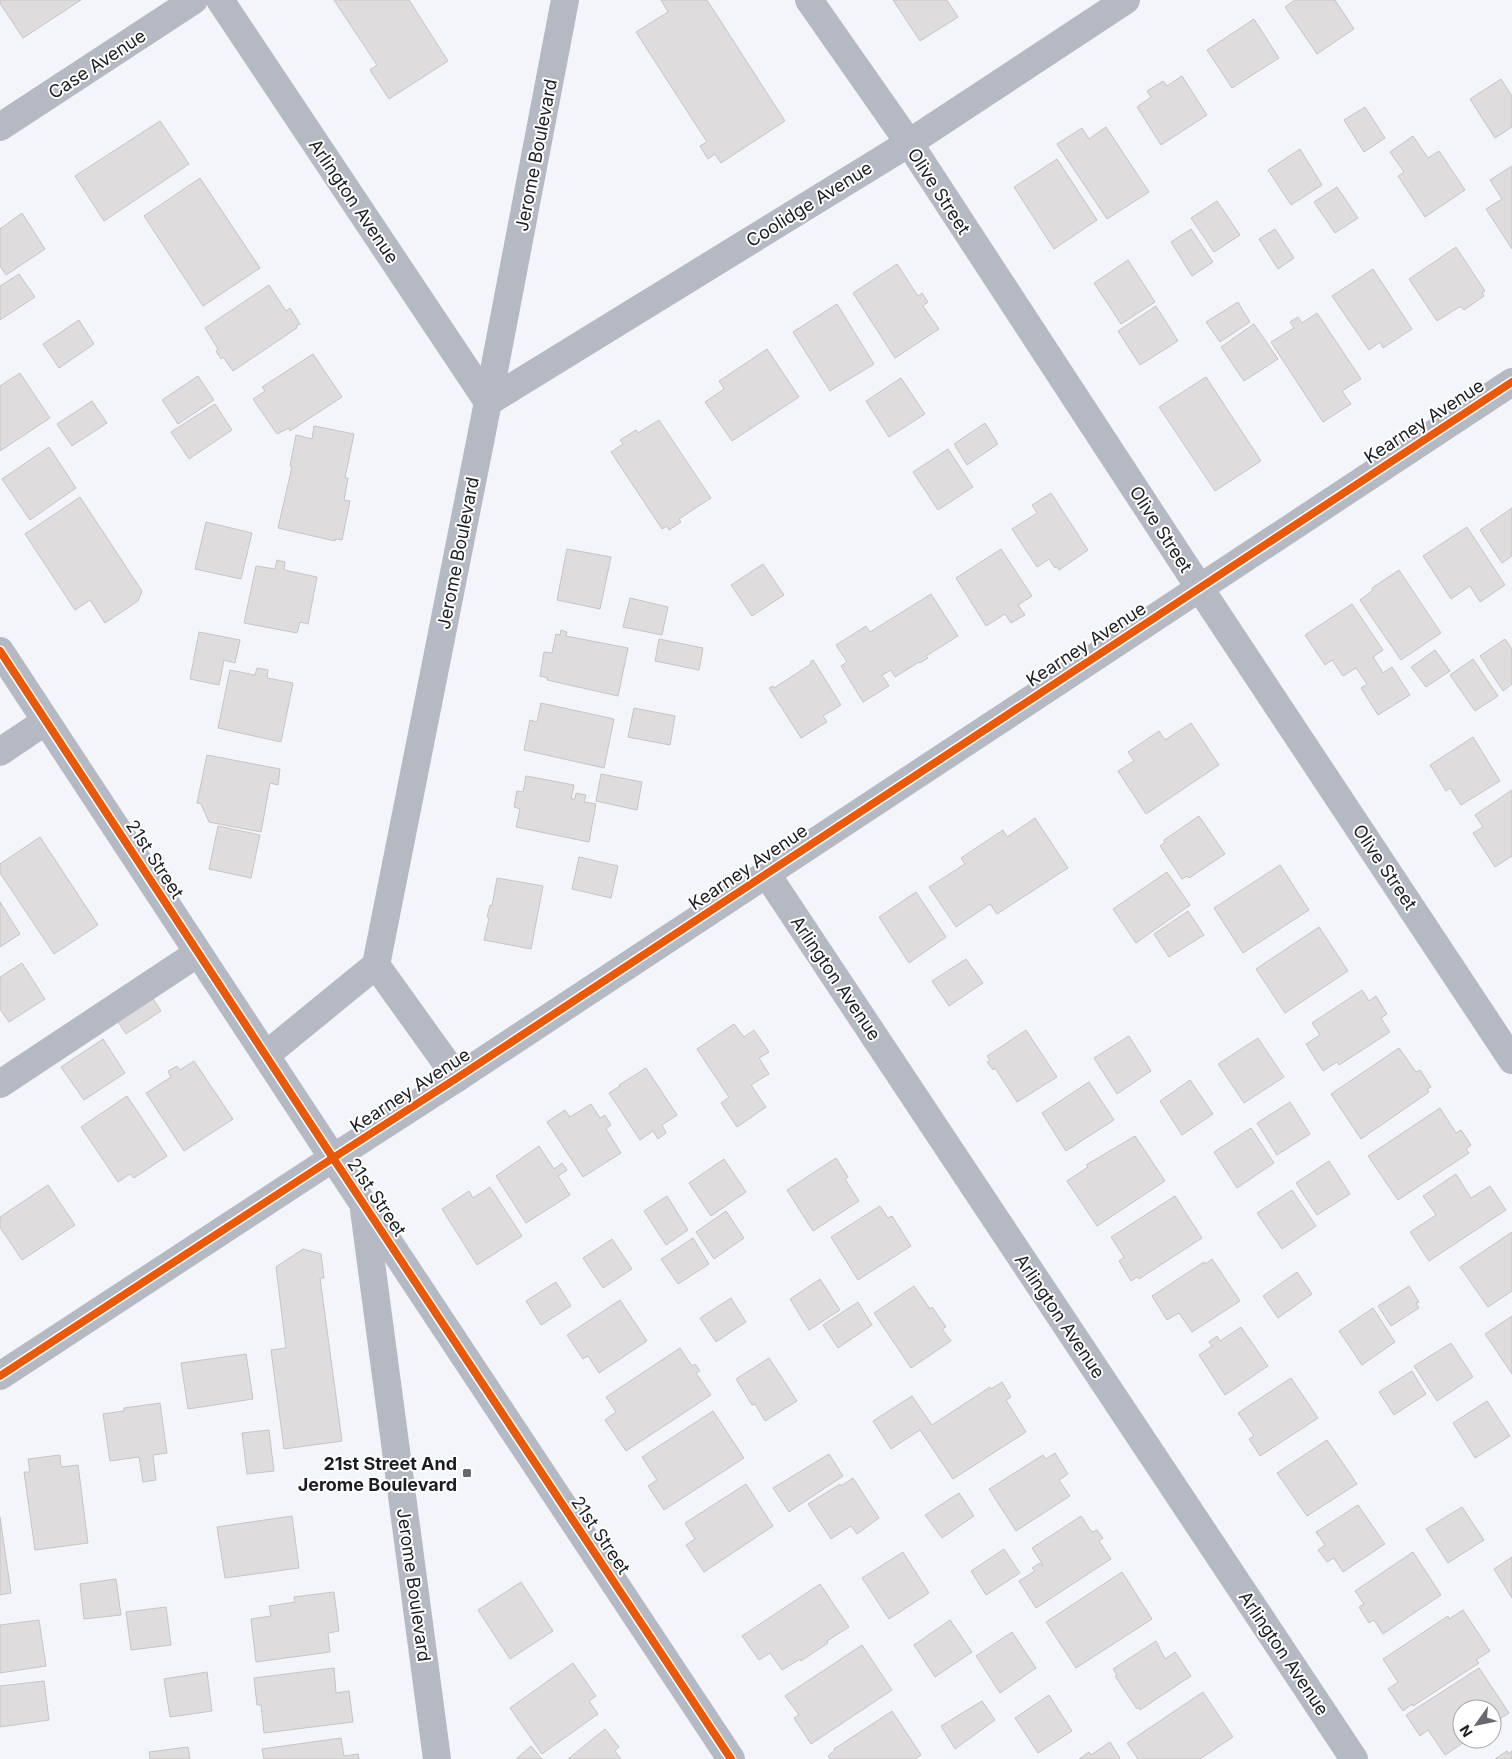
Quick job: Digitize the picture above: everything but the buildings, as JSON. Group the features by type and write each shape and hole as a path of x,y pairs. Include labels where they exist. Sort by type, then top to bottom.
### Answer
{"street":[{"name":"Case Avenue","path":"0,127 194,0"},
{"name":"Arlington Avenue","path":"220,0 488,402"},
{"name":"Jerome Boulevard","path":"376,965 488,402 565,0"},
{"name":"Olive Street","path":"809,0 908,143 1512,1060"},
{"name":"Coolidge Avenue","path":"488,402 908,143 1126,0"},
{"name":"Kearney Avenue","path":"0,1376 457,1078 766,872 1512,382"},
{"name":"21st Street","path":"0,651 363,1204 731,1759"},
{"path":"0,752 46,721"},
{"name":"Arlington Avenue","path":"766,872 1354,1759"},
{"path":"0,1084 198,953"},
{"path":"266,1055 376,965 457,1078"},
{"name":"Jerome Boulevard","path":"363,1204 437,1759"}],"cycle path":[{"path":"0,1376 457,1078 1512,382"},
{"path":"0,651 731,1759"}],"place":[{"name":"21st Street And Jerome Boulevard","path":"467,1473"}]}
